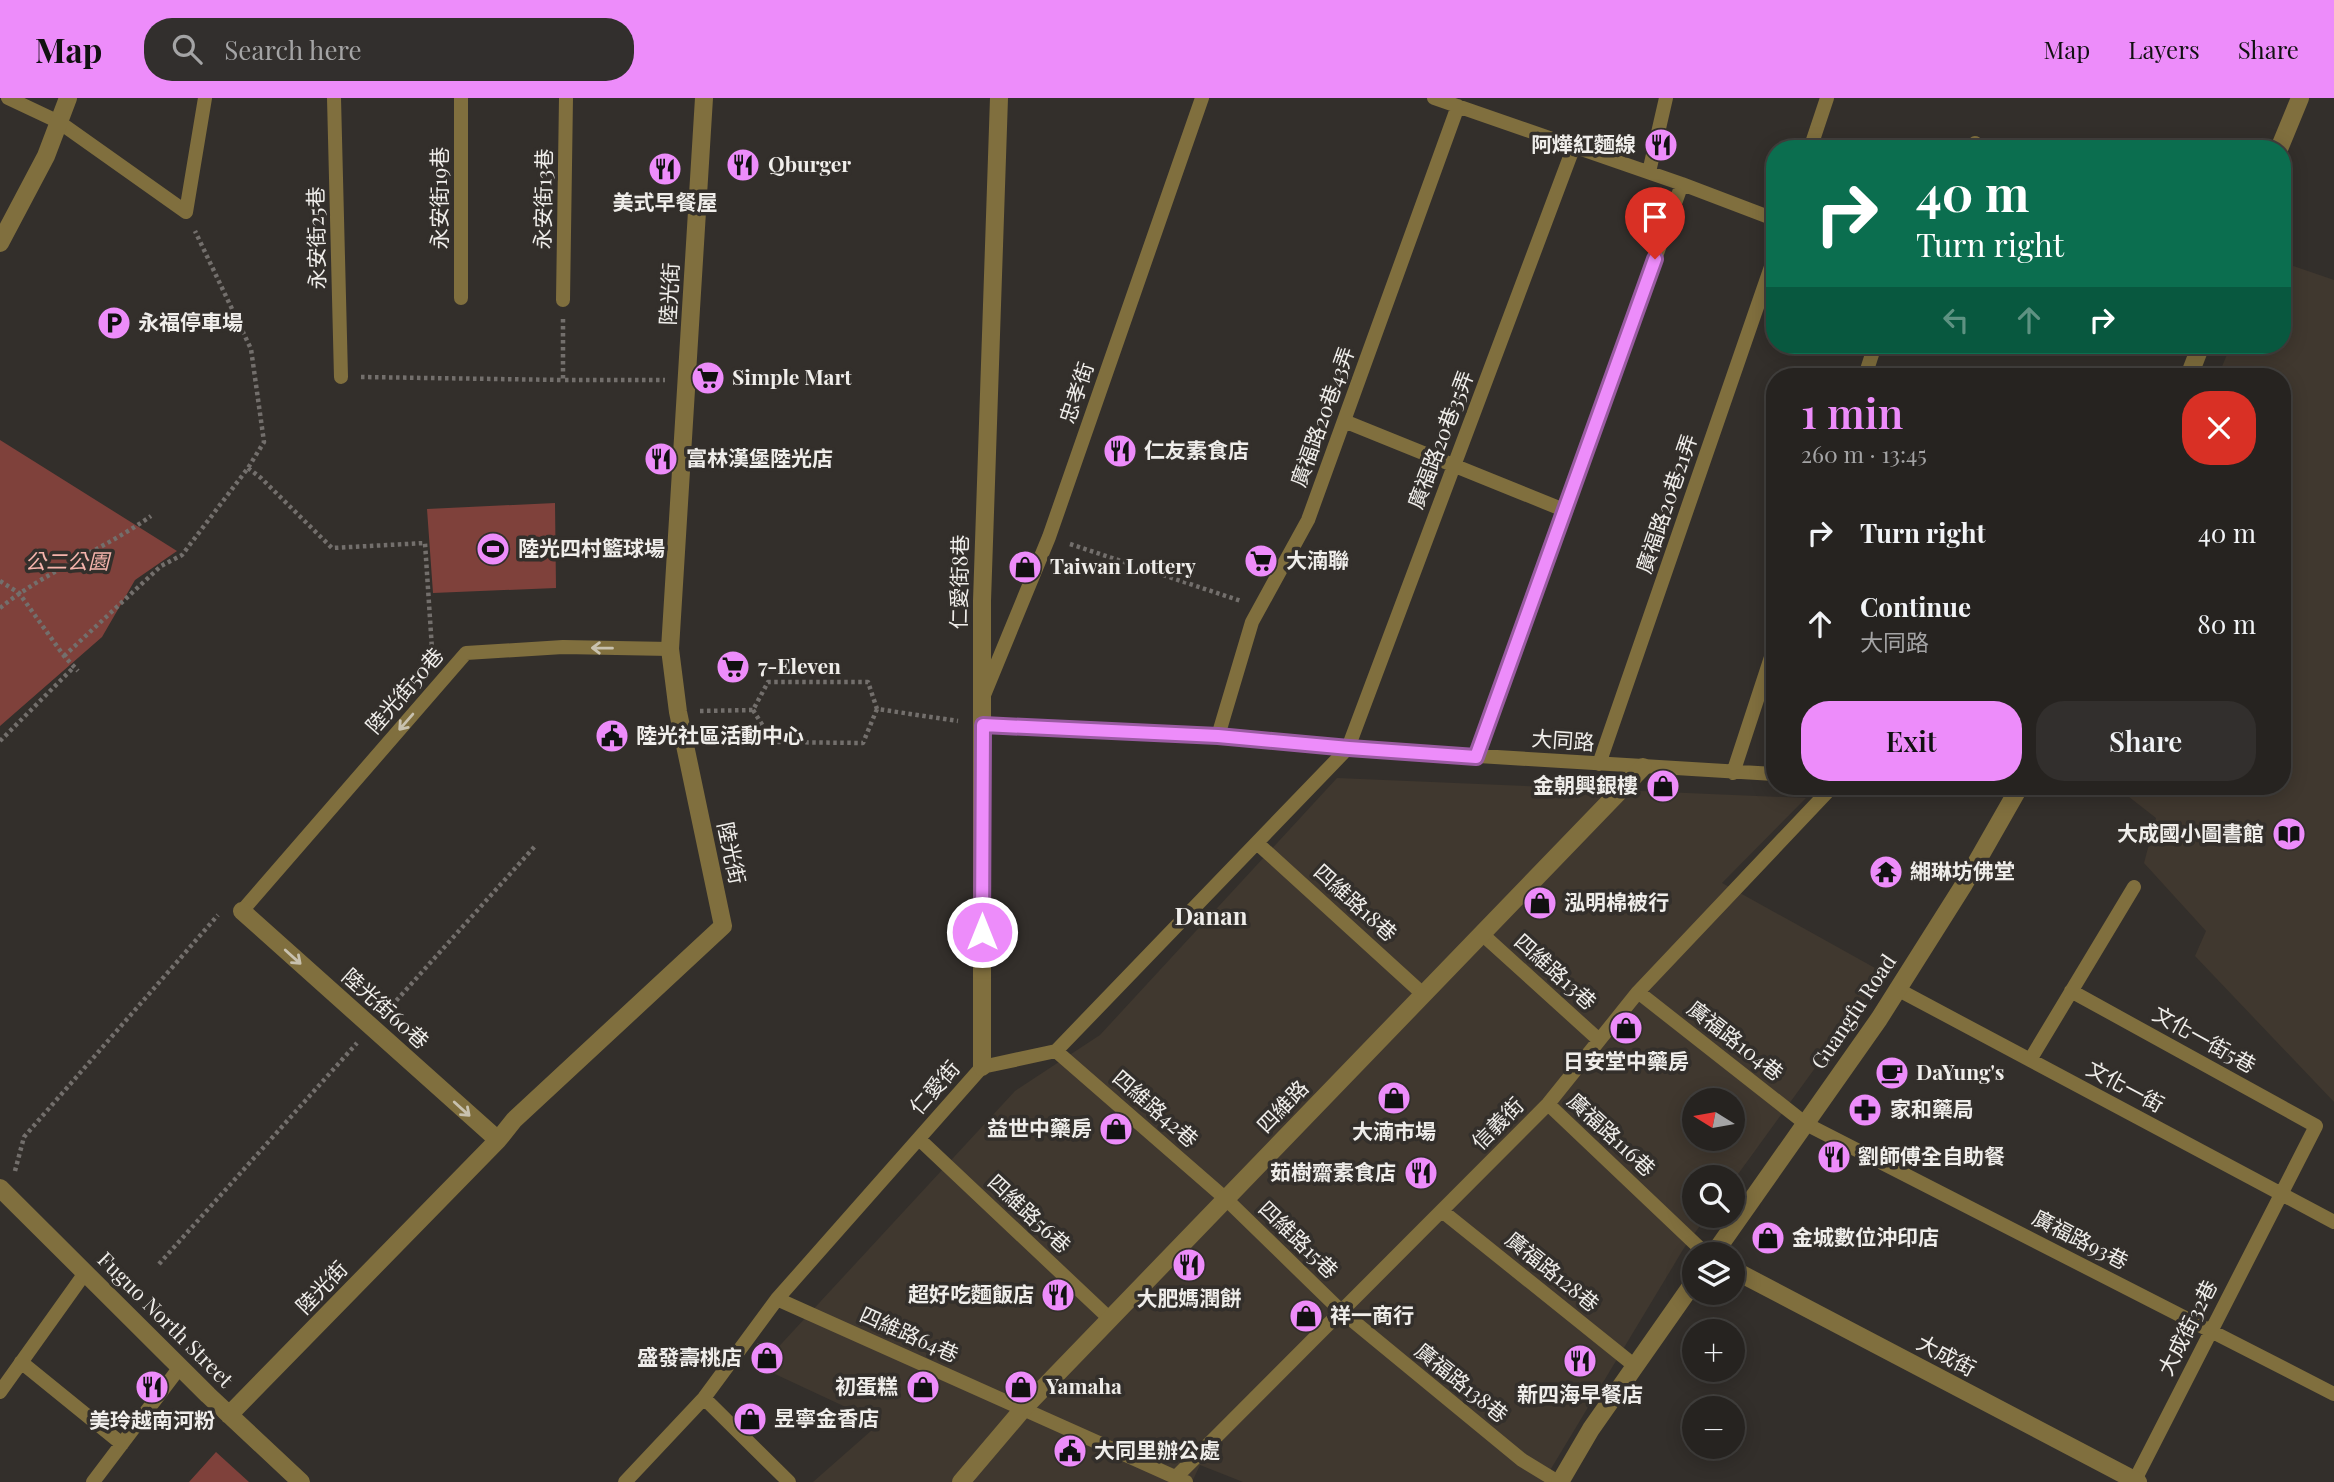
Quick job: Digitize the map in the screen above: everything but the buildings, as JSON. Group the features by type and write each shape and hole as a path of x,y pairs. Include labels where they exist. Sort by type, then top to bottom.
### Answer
{"street":[{"path":"0,243 46,156 68,98"},
{"name":"陸光街","path":"229,1415 498,1140 514,1120 723,926 678,712 670,649 704,98"},
{"name":"仁愛街8巷","path":"982,1067 982,601 999,98"},
{"path":"2283,140 2300,98"},
{"name":"四維路","path":"961,1482 1023,1409 1643,767"},
{"name":"Guangfu Road","path":"1722,1242 1879,1019 1963,886 2015,795"},
{"name":"陸光街60巷","path":"242,911 498,1140"},
{"name":"Fuguo North Street","path":"4,1192 300,1482"},
{"name":"大成街","path":"1745,1276 2135,1481"},
{"path":"1559,1482 1591,1429 1682,1299"}],"lane":[{"path":"8,98 59,122 186,212 205,98"},
{"name":"永安街25巷","path":"334,98 341,377"},
{"name":"永安街19巷","path":"461,98 461,298"},
{"name":"永安街13巷","path":"563,300 566,98"},
{"name":"忠孝街","path":"982,699 1049,537 1202,98"},
{"path":"1434,98 1649,172 1766,216"},
{"path":"1649,172 1667,98"},
{"path":"1814,140 1827,98"},
{"name":"廣福路20巷43弄","path":"1218,736 1252,622 1308,520 1458,106"},
{"name":"廣福路20巷35弄","path":"1349,748 1574,146"},
{"path":"1476,757 1682,184"},
{"name":"廣福路20巷21弄","path":"1599,764 1766,281"},
{"path":"1344,421 1564,510"},
{"name":"陸光街50巷","path":"242,911 466,653 564,647 670,649"},
{"path":"1733,773 1766,672"},
{"name":"大同路","path":"983,725 1218,736 1476,757 1766,774"},
{"path":"1056,1051 1349,748"},
{"name":"信義街","path":"1181,1480 1341,1311 1548,1104 1638,992 1824,795"},
{"name":"四維路18巷","path":"1257,843 1423,995"},
{"path":"2030,1060 2134,887"},
{"name":"四維路13巷","path":"1482,934 1599,1040"},
{"name":"文化一街","path":"1896,989 2334,1222"},
{"name":"文化一街5巷","path":"2071,991 2316,1126"},
{"name":"廣福路104巷","path":"1638,992 1806,1124"},
{"name":"仁愛街","path":"625,1482 704,1398 777,1299 982,1067 1056,1051"},
{"name":"四維路42巷","path":"1056,1051 1226,1199"},
{"name":"廣福路116巷","path":"1548,1104 1693,1242"},
{"name":"廣福路93巷","path":"1806,1124 2334,1394"},
{"name":"大成街32巷","path":"2135,1481 2316,1126"},
{"name":"四維路56巷","path":"919,1139 1111,1319"},
{"name":"四維路15巷","path":"1226,1199 1341,1311"},
{"name":"廣福路128巷","path":"1442,1210 1635,1366"},
{"path":"0,1392 85,1273"},
{"name":"四維路64巷","path":"777,1299 1181,1480"},
{"name":"廣福路138巷","path":"1341,1311 1522,1460 1559,1482"},
{"path":"21,1362 122,1444"},
{"path":"93,1482 180,1367"},
{"path":"704,1398 789,1482"}],"path":[{"path":"64,656 161,566 182,555 248,468 264,442 251,349 186,212"},
{"path":"563,300 563,380"},
{"path":"341,377 688,381"},
{"path":"248,468 332,548 425,543 432,649 453,668"},
{"path":"0,608 19,593 121,537 151,516"},
{"path":"1049,537 1259,608"},
{"path":"0,581 19,593 76,669 0,741"},
{"path":"868,681 877,709 863,743 773,742 753,710 768,682 868,681"},
{"path":"877,709 983,725"},
{"path":"678,712 753,710"},
{"path":"159,1264 537,845"},
{"path":"4,1192 24,1137 216,916 242,911"}],"shaded area":[{"path":"2291,265 2334,280 2334,1102 2195,956 2206,931 2144,863 2156,818 2127,795 2291,795 2291,368 2221,368 2227,354 2291,354"},
{"name":"大湳市場","path":"1337,778 1806,798 1722,883 1884,973 1745,1165 1682,1165 1682,1228 1698,1228 1688,1242 1682,1242 1682,1251 1543,1482 1243,1482 1200,1465 1192,1482 813,1482 880,1423 760,1367 1015,1091 1100,1035"}],"green space":[{"name":"公二公園","path":"0,440 177,551 135,580 102,637 0,726"},
{"name":"陸光四村籃球場","path":"555,503 556,588 433,593 427,509"},
{"path":"216,1452 249,1482 189,1482"}],"place":[{"name":"阿燁紅麵線","path":"1661,145"},
{"name":"Qburger","path":"743,165"},
{"name":"美式早餐屋","path":"665,169"},
{"name":"永福停車場","path":"114,323"},
{"name":"Simple Mart","path":"708,378"},
{"name":"仁友素食店","path":"1120,451"},
{"name":"富林漢堡陸光店","path":"661,459"},
{"name":"陸光四村籃球場","path":"493,549"},
{"name":"大湳聯","path":"1261,561"},
{"name":"Taiwan Lottery","path":"1025,567"},
{"name":"7-Eleven","path":"733,667"},
{"name":"陸光社區活動中心","path":"612,736"},
{"name":"金朝興銀樓","path":"1663,786"},
{"name":"大成國小圖書館","path":"2289,834"},
{"name":"緗琳坊佛堂","path":"1886,872"},
{"name":"泓明棉被行","path":"1540,903"},
{"name":"日安堂中藥房","path":"1626,1028"},
{"name":"DaYung's","path":"1892,1073"},
{"name":"大湳市場","path":"1394,1098"},
{"name":"家和藥局","path":"1865,1110"},
{"name":"益世中藥房","path":"1116,1129"},
{"name":"劉師傅全自助餐","path":"1834,1157"},
{"name":"茹樹齋素食店","path":"1421,1173"},
{"name":"金城數位沖印店","path":"1768,1238"},
{"name":"大肥媽潤餅","path":"1189,1265"},
{"name":"超好吃麵飯店","path":"1058,1295"},
{"name":"祥一商行","path":"1306,1316"},
{"name":"盛發壽桃店","path":"767,1358"},
{"name":"新四海早餐店","path":"1580,1361"},
{"name":"美玲越南河粉","path":"152,1387"},
{"name":"初蛋糕","path":"923,1387"},
{"name":"Yamaha","path":"1021,1387"},
{"name":"昱寧金香店","path":"750,1419"},
{"name":"大同里辦公處","path":"1070,1451"}],"district":[{"name":"Danan","path":"1211,917"}],"route":[{"path":"982,932 983,725 1218,736 1476,757 1655,259"}]}
